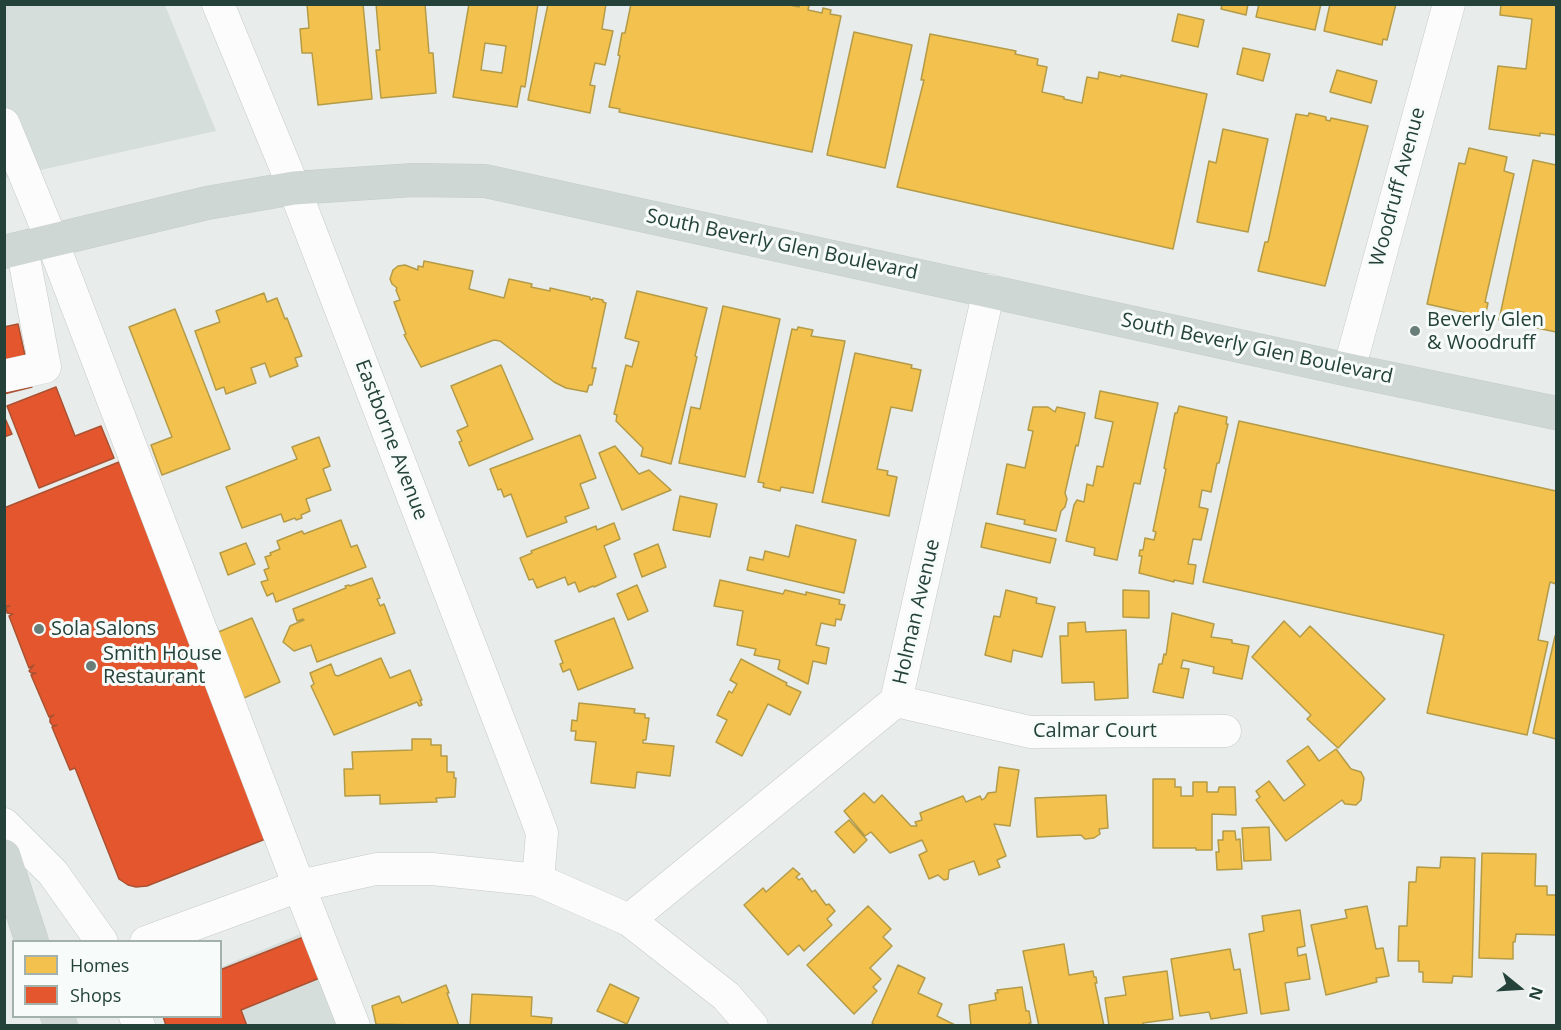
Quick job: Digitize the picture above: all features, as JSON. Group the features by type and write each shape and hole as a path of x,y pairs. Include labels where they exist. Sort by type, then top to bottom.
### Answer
{"main road":[{"name":"South Beverly Glen Boulevard","path":"26,247 207,203 294,188 413,180 485,181 1557,414"},
{"path":"4,856 31,940"}],"street":[{"name":"Eastborne Avenue","path":"218,4 294,188 542,833 538,880"},
{"name":"Woodruff Avenue","path":"1349,370 1449,4"},
{"path":"4,124 45,366 4,376"},
{"path":"26,247 298,886 354,1026"},
{"name":"Holman Avenue","path":"629,920 896,701 989,290"},
{"name":"Calmar Court","path":"896,701 1030,732 1225,731"},
{"path":"4,824 53,873 101,940"},
{"path":"151,940 298,886 376,869 432,869 538,880 629,920 726,996 752,1026"}],"shaded area":[{"path":"4,5 165,5 216,131 5,178"},
{"path":"310,930 347,1025 173,1025 222,1018 222,967"}],"building: Homes":[{"path":"307,4 363,4 372,99 318,105 312,53 302,53 300,29 309,28"},
{"path":"376,4 425,4 429,53 433,53 436,93 381,98 376,50 380,50"},
{"path":"469,4 538,4 525,87 521,86 517,107 453,97","holes":["485,43 506,46 502,73 481,70"]},
{"path":"548,4 606,4 602,29 613,31 605,65 595,63 590,85 595,86 590,113 528,100"},
{"path":"631,4 785,4 799,7 800,4 804,4 809,6 808,10 822,13 823,8 831,10 830,14 841,16 812,152 619,112 620,109 609,107 620,56 618,55 622,33 625,33"},
{"path":"1222,4 1248,4 1246,15 1221,9"},
{"path":"1259,4 1321,4 1315,30 1256,17"},
{"path":"1330,4 1396,4 1387,40 1383,39 1382,45 1324,31"},
{"path":"1501,4 1556,4 1556,135 1540,133 1540,136 1489,129 1498,66 1526,69 1532,19 1500,15"},
{"path":"1178,14 1204,20 1198,47 1172,41"},
{"path":"854,32 912,45 885,168 827,155"},
{"path":"930,34 1016,51 1015,54 1038,59 1037,65 1047,67 1042,92 1082,103 1087,77 1098,79 1099,72 1207,94 1173,249 897,187 924,80 921,80"},
{"path":"1243,48 1270,54 1263,81 1237,74"},
{"path":"1337,70 1377,81 1371,103 1330,92"},
{"path":"1309,113 1326,117 1326,120 1330,121 1331,118 1368,126 1325,286 1258,271 1265,242 1268,242 1296,114 1308,116"},
{"path":"1223,129 1268,139 1248,232 1197,222 1209,161 1216,163"},
{"path":"1469,148 1507,157 1504,171 1514,174 1485,302 1488,303 1485,317 1427,304 1459,163 1465,164"},
{"path":"1533,160 1556,165 1556,332 1499,320"},
{"path":"424,261 473,271 469,289 504,298 509,279 532,284 531,287 550,291 550,288 590,297 592,300 593,298 603,300 606,303 592,368 596,368 592,385 589,385 587,392 566,388 554,382 500,341 494,340 421,367 404,335 406,334 394,302 400,300 397,288 390,279 393,270 398,266 405,265 418,270 418,266 423,267"},
{"path":"637,291 707,308 671,464 641,456 643,448 616,421 617,415 614,414 626,365 632,367 639,342 625,338"},
{"path":"264,293 267,302 277,298 285,319 287,318 302,356 295,358 298,366 270,377 265,363 251,368 256,383 226,394 224,387 216,390 195,331 220,322 216,311"},
{"path":"723,306 780,319 745,477 679,463 691,407 700,409"},
{"path":"175,309 230,449 162,475 151,445 172,437 129,327"},
{"path":"798,327 813,330 811,336 845,341 813,493 781,487 780,491 763,487 764,483 758,482 792,329 797,330"},
{"path":"855,353 912,365 911,368 921,370 912,411 891,407 877,469 888,471 887,475 897,477 889,516 822,502"},
{"path":"501,365 533,439 469,466 457,431 468,426 451,386"},
{"path":"1100,391 1158,403 1140,484 1134,483 1117,560 1094,555 1095,548 1066,541 1074,505 1077,500 1084,502 1087,484 1093,486 1097,466 1103,467 1113,422 1095,418"},
{"path":"1179,406 1227,417 1226,424 1228,424 1211,492 1202,490 1199,507 1208,509 1201,540 1193,539 1188,564 1196,565 1193,584 1174,580 1174,582 1139,573 1142,556 1139,556 1140,550 1143,550 1145,538 1154,540 1156,532 1153,531 1166,469 1164,468 1175,413"},
{"path":"1033,407 1048,407 1055,412 1057,407 1085,413 1065,493 1067,499 1056,531 1024,524 1025,520 997,514 1007,464 1025,468 1033,431 1028,430"},
{"path":"1239,421 1556,491 1556,584 1550,582 1538,640 1548,642 1527,735 1427,713 1444,635 1203,582"},
{"path":"580,435 596,478 580,484 589,508 565,517 567,522 527,537 511,494 504,497 501,489 498,490 490,469"},
{"path":"319,437 330,466 323,469 331,490 306,499 310,511 301,515 302,518 284,522 281,514 242,528 226,487 297,459 292,447"},
{"path":"615,446 639,474 649,470 671,490 622,510 599,453"},
{"path":"680,496 717,504 710,537 673,530"},
{"path":"341,520 351,547 357,545 366,567 276,602 273,593 267,596 261,582 268,580 264,570 269,568 265,557 280,549 277,541"},
{"path":"614,523 620,539 604,546 616,577 579,592 575,582 568,585 565,577 537,588 533,579 529,580 520,558 532,553 531,551 596,526 597,530"},
{"path":"986,523 1056,539 1050,563 981,547"},
{"path":"796,525 856,540 844,593 747,570 750,557 763,560 765,551 789,557"},
{"path":"246,543 255,564 228,575 220,553"},
{"path":"658,544 666,567 642,577 634,554"},
{"path":"372,578 380,598 377,599 380,606 384,604 395,633 317,662 311,645 294,651 283,642 290,626 304,620 297,621 293,609 346,588 345,586"},
{"path":"720,580 783,594 785,590 806,595 806,592 840,600 839,604 845,605 841,620 836,619 835,626 821,623 816,645 829,648 826,664 813,661 808,684 778,669 780,660 754,655 756,649 737,645 743,611 714,606"},
{"path":"637,585 648,611 628,620 617,594"},
{"path":"1006,590 1037,598 1036,603 1055,607 1042,657 1013,650 1011,662 985,655 994,616 1000,617"},
{"path":"1123,590 1149,591 1149,618 1123,617"},
{"path":"1172,613 1214,624 1211,637 1232,640 1232,643 1249,646 1242,679 1213,673 1214,667 1183,660 1181,668 1189,669 1183,698 1153,692 1159,664 1162,664 1164,654 1166,655"},
{"path":"252,618 280,682 244,698 216,633"},
{"path":"614,618 633,668 578,690 570,669 563,672 560,664 563,663 555,641"},
{"path":"1284,621 1300,637 1310,626 1385,699 1338,748 1307,719 1311,715 1252,657"},
{"path":"1085,622 1086,632 1126,630 1128,698 1095,700 1094,682 1062,683 1060,636 1068,636 1068,623"},
{"path":"1556,636 1556,739 1533,733"},
{"path":"381,658 390,678 410,670 422,705 419,706 417,702 334,735 311,686 314,684 310,673 331,664 335,675 338,676"},
{"path":"741,659 801,692 790,715 768,704 742,756 716,742 727,720 717,715 729,691 732,693 737,684 730,680"},
{"path":"579,703 635,709 634,713 645,714 645,718 649,718 646,740 643,740 643,743 674,746 670,776 637,772 635,788 591,783 596,742 575,740 576,731 571,731 572,720 577,721"},
{"path":"412,739 431,739 431,745 441,745 441,756 447,756 447,772 454,772 454,778 456,778 455,797 436,798 437,802 380,804 380,795 345,796 344,769 353,769 352,752 412,750"},
{"path":"1308,746 1319,761 1336,749 1351,769 1361,772 1364,778 1361,800 1356,805 1345,804 1342,800 1286,841 1256,800 1260,797 1256,791 1269,781 1284,801 1305,785 1287,761"},
{"path":"999,767 1019,770 1010,826 994,824 1006,856 997,860 1000,867 979,875 974,861 949,870 948,879 944,880 938,875 929,879 919,855 927,851 922,840 890,853 871,832 865,836 844,811 864,793 874,803 882,795 911,826 917,826 915,822 922,820 920,813 963,796 966,802 980,796 982,800 988,793 996,792"},
{"path":"1153,779 1175,779 1175,787 1181,787 1181,796 1193,796 1193,782 1207,782 1207,792 1218,792 1219,787 1235,787 1236,815 1212,814 1212,850 1153,848"},
{"path":"1106,795 1108,828 1099,829 1100,834 1094,838 1085,839 1081,835 1037,837 1035,798"},
{"path":"849,820 867,840 854,853 835,832"},
{"path":"1269,827 1271,860 1244,861 1242,828"},
{"path":"1223,831 1235,831 1236,840 1240,839 1242,869 1217,870 1216,852 1219,852 1218,840 1223,840"},
{"path":"1482,853 1536,854 1535,886 1547,886 1547,895 1556,895 1556,935 1516,934 1515,942 1513,942 1513,959 1479,958"},
{"path":"1441,857 1475,858 1472,977 1453,976 1452,983 1423,982 1423,972 1419,972 1419,961 1398,961 1399,926 1407,926 1409,882 1416,882 1417,867 1440,868"},
{"path":"793,868 800,874 796,877 799,880 802,878 812,892 815,890 826,905 829,904 835,911 827,919 832,925 804,951 799,945 788,955 744,905 763,888 766,892"},
{"path":"868,906 891,929 883,937 892,946 870,968 881,979 873,987 877,991 854,1014 807,965"},
{"path":"1367,906 1376,949 1383,948 1389,976 1376,978 1377,982 1326,995 1311,925 1347,918 1345,910"},
{"path":"1300,910 1305,946 1297,948 1298,956 1306,954 1310,979 1285,983 1289,1010 1261,1014 1249,934 1264,931 1262,916"},
{"path":"1064,944 1069,975 1093,971 1096,977 1097,983 1095,983 1104,1026 1039,1026 1023,951"},
{"path":"1230,949 1234,970 1240,969 1247,1013 1211,1019 1209,1012 1180,1016 1171,959"},
{"path":"898,965 925,978 918,993 942,1004 937,1016 957,1026 876,1026 872,1023"},
{"path":"1167,971 1173,1019 1143,1023 1143,1026 1109,1026 1105,998 1126,995 1123,977"},
{"path":"610,984 639,998 627,1024 597,1011"},
{"path":"446,985 459,1026 376,1024 372,1006 399,996 402,1003"},
{"path":"1022,987 1026,1011 1029,1011 1030,1026 971,1026 969,1005 996,1000 997,990"},
{"path":"472,994 532,997 531,1016 552,1018 551,1026 470,1026"}],"building: Shops":[{"path":"18,324 32,387 4,394 4,327"},
{"path":"56,387 75,436 101,426 114,458 39,488 7,406"},
{"path":"4,416 12,434 4,437"},
{"path":"119,462 268,838 147,886 136,887 119,879 75,768 70,770 52,727 57,725 53,726 50,722 50,718 54,715 49,717 31,675 36,673 29,671 34,665 29,668 9,616 13,614 7,613 6,607 10,606 4,604 4,508"},
{"path":"306,936 322,977 241,1010 247,1026 166,1026 164,1018 222,1018 222,969"}],"place":[{"name":"Beverly Glen & Woodruff","path":"1415,331"},
{"name":"Sola Salons","path":"39,629"},
{"name":"Smith House Restaurant","path":"91,666"}]}
